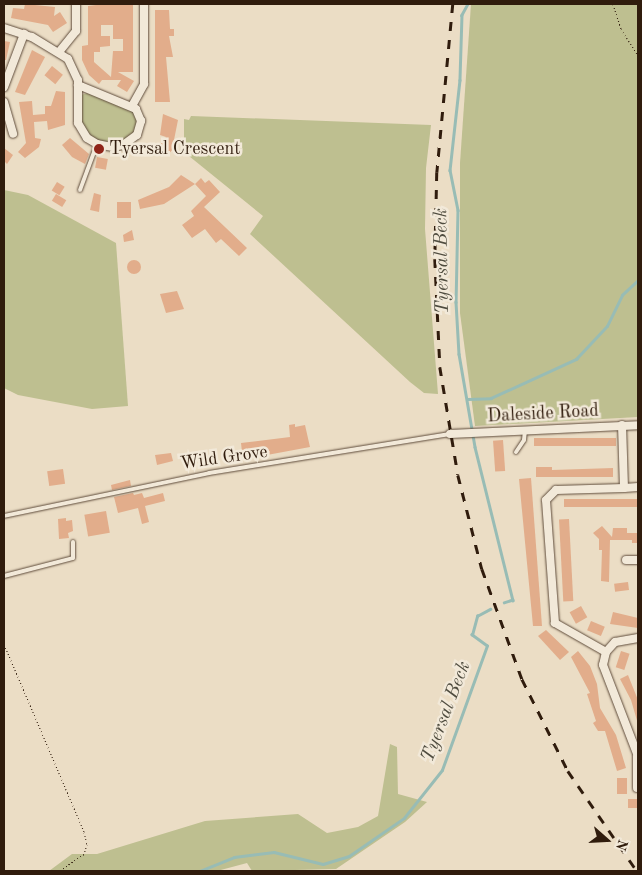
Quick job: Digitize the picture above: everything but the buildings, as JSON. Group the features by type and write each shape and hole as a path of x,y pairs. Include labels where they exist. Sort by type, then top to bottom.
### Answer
{"street":[{"path":"59,52 76,30 76,4"},
{"path":"132,106 144,84 144,4"},
{"path":"4,28 24,34 59,52 71,64 78,85 78,124 83,134 97,144 118,146 137,135 142,121 132,106 78,85"},
{"path":"4,87 24,34"},
{"path":"4,102 13,134"},
{"path":"622,425 624,488"},
{"name":"Daleside Road","path":"450,434 525,428 638,425"},
{"path":"606,652 555,623 546,500 556,490 638,487"},
{"path":"626,560 638,560"},
{"path":"637,788 637,756 604,670 606,652 620,639 638,638"}],"lane":[{"path":"80,190 97,144"},
{"path":"516,452 524,440 525,428"},
{"name":"Wild Grove","path":"4,516 209,472 450,434"},
{"path":"4,576 71,559 75,555 73,542"}],"path":[{"path":"613,4 621,29 638,55"},
{"path":"4,644 84,832 87,844 84,854 59,871"}],"green space":[{"path":"471,4 638,4 638,417 475,426 460,313 460,163"},
{"path":"87,93 132,109 138,119 134,132 126,140 114,144 98,141 89,135 80,122 81,95"},
{"path":"191,116 431,125 426,168 425,229 438,394 424,393 410,382 250,234 263,216 184,152 184,119 189,120"},
{"path":"4,190 28,195 116,243 128,406 92,409 18,395 4,388"},
{"path":"390,744 397,747 398,794 427,802 405,822 336,869 252,871 247,863 217,871 49,871 72,854 97,854 205,821 298,814 327,833 358,827 378,816"}],"waterway":[{"name":"Tyersal Beck","path":"468,4 462,15 460,80 450,170 458,210 456,302 459,354 475,447 513,600 504,603"},
{"name":"Tyersal Beck","path":"468,399 491,398 576,359 607,326 622,295 638,280"},
{"name":"Tyersal Beck","path":"200,871 234,857 274,852 323,864 349,856 404,818 442,770 487,646 472,635 477,616 490,609"}],"railway":[{"path":"453,4 437,172 435,259 440,367 458,475 482,569 522,679 568,771 637,871"}],"place":[{"name":"Tyersal Crescent","path":"99,149"}]}
